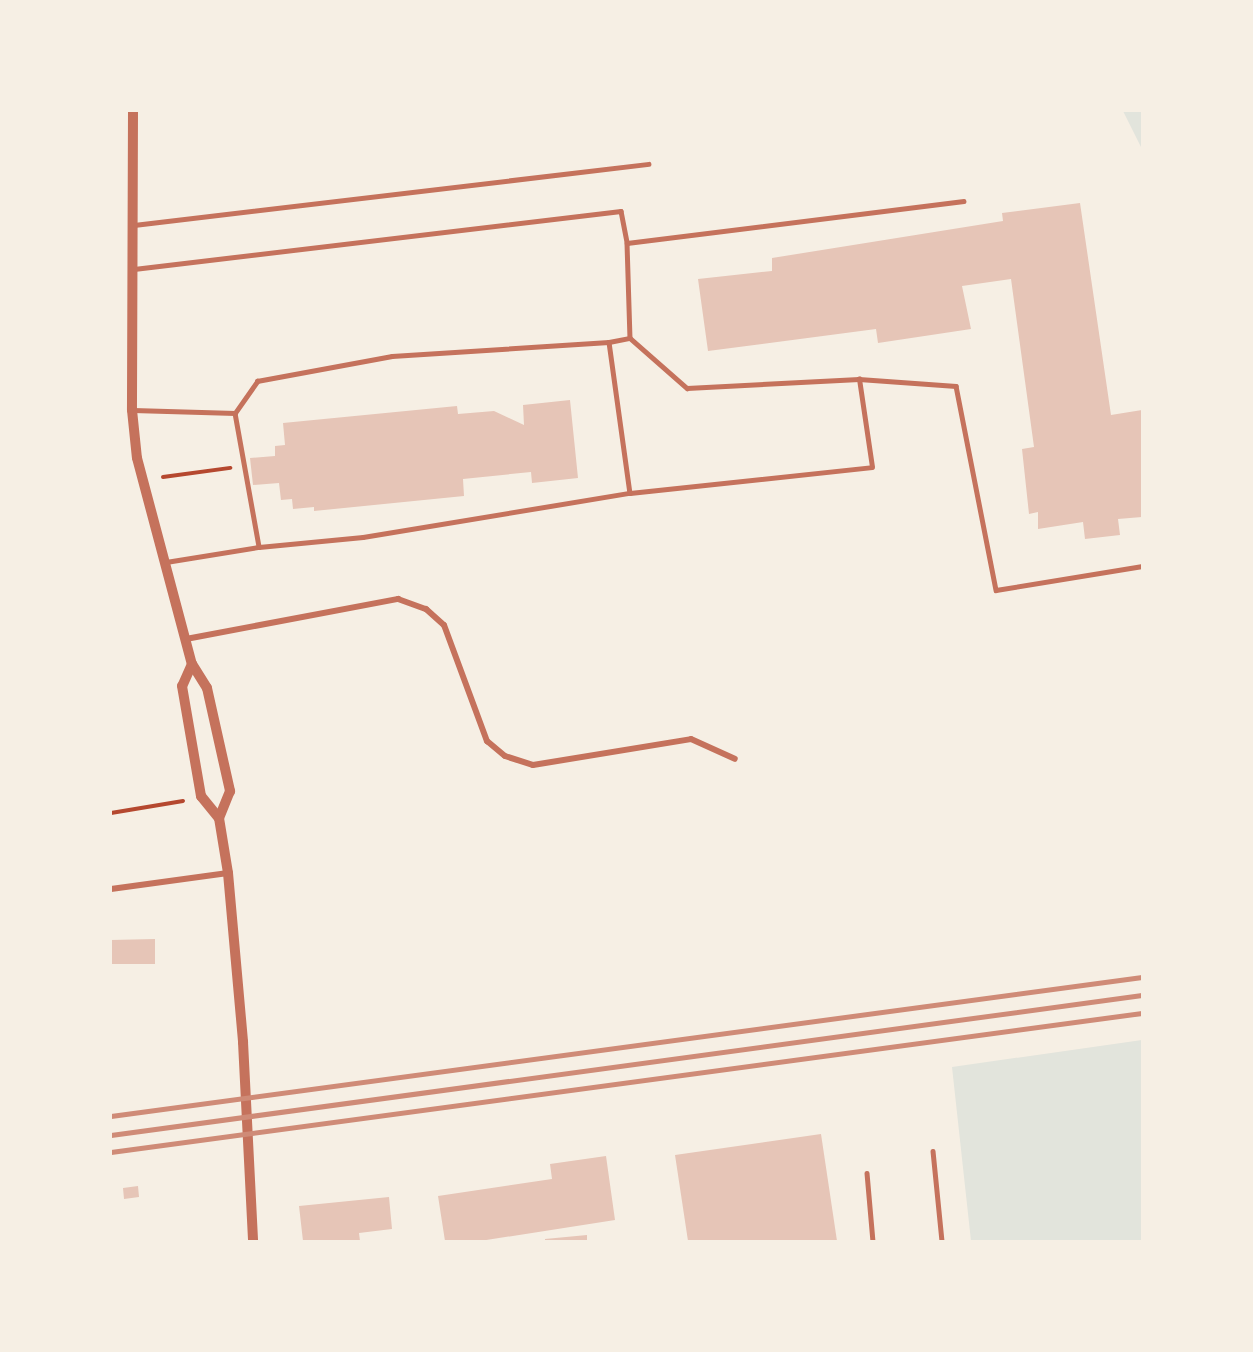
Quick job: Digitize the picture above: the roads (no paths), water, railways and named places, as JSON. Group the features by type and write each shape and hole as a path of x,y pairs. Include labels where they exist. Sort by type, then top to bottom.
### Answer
{"street":[{"path":"133,111 132,410 143,479 192,664 207,688 230,790 219,818"},
{"path":"186,639 398,599 426,609 444,625 487,741 505,756 533,765 691,739 735,759"},
{"path":"192,664 182,686 201,796 219,818 228,873 253,1241"},
{"path":"111,889 228,873"}],"lane":[{"path":"134,225 648,164"},
{"path":"627,243 963,201"},
{"path":"134,269 621,211 627,243 630,338 687,388 859,379 956,386 996,591 1142,566"},
{"path":"259,547 242,467 235,412 257,381 392,356 609,342 630,338"},
{"path":"609,342 630,493"},
{"path":"165,562 259,547 363,537 630,493 872,467 859,379"},
{"path":"132,410 235,412"},
{"path":"933,1151 942,1241"},
{"path":"867,1173 873,1241"}],"railway":[{"path":"111,1116 1142,977"},
{"path":"111,1135 1142,995"},
{"path":"111,1152 1142,1013"}]}
